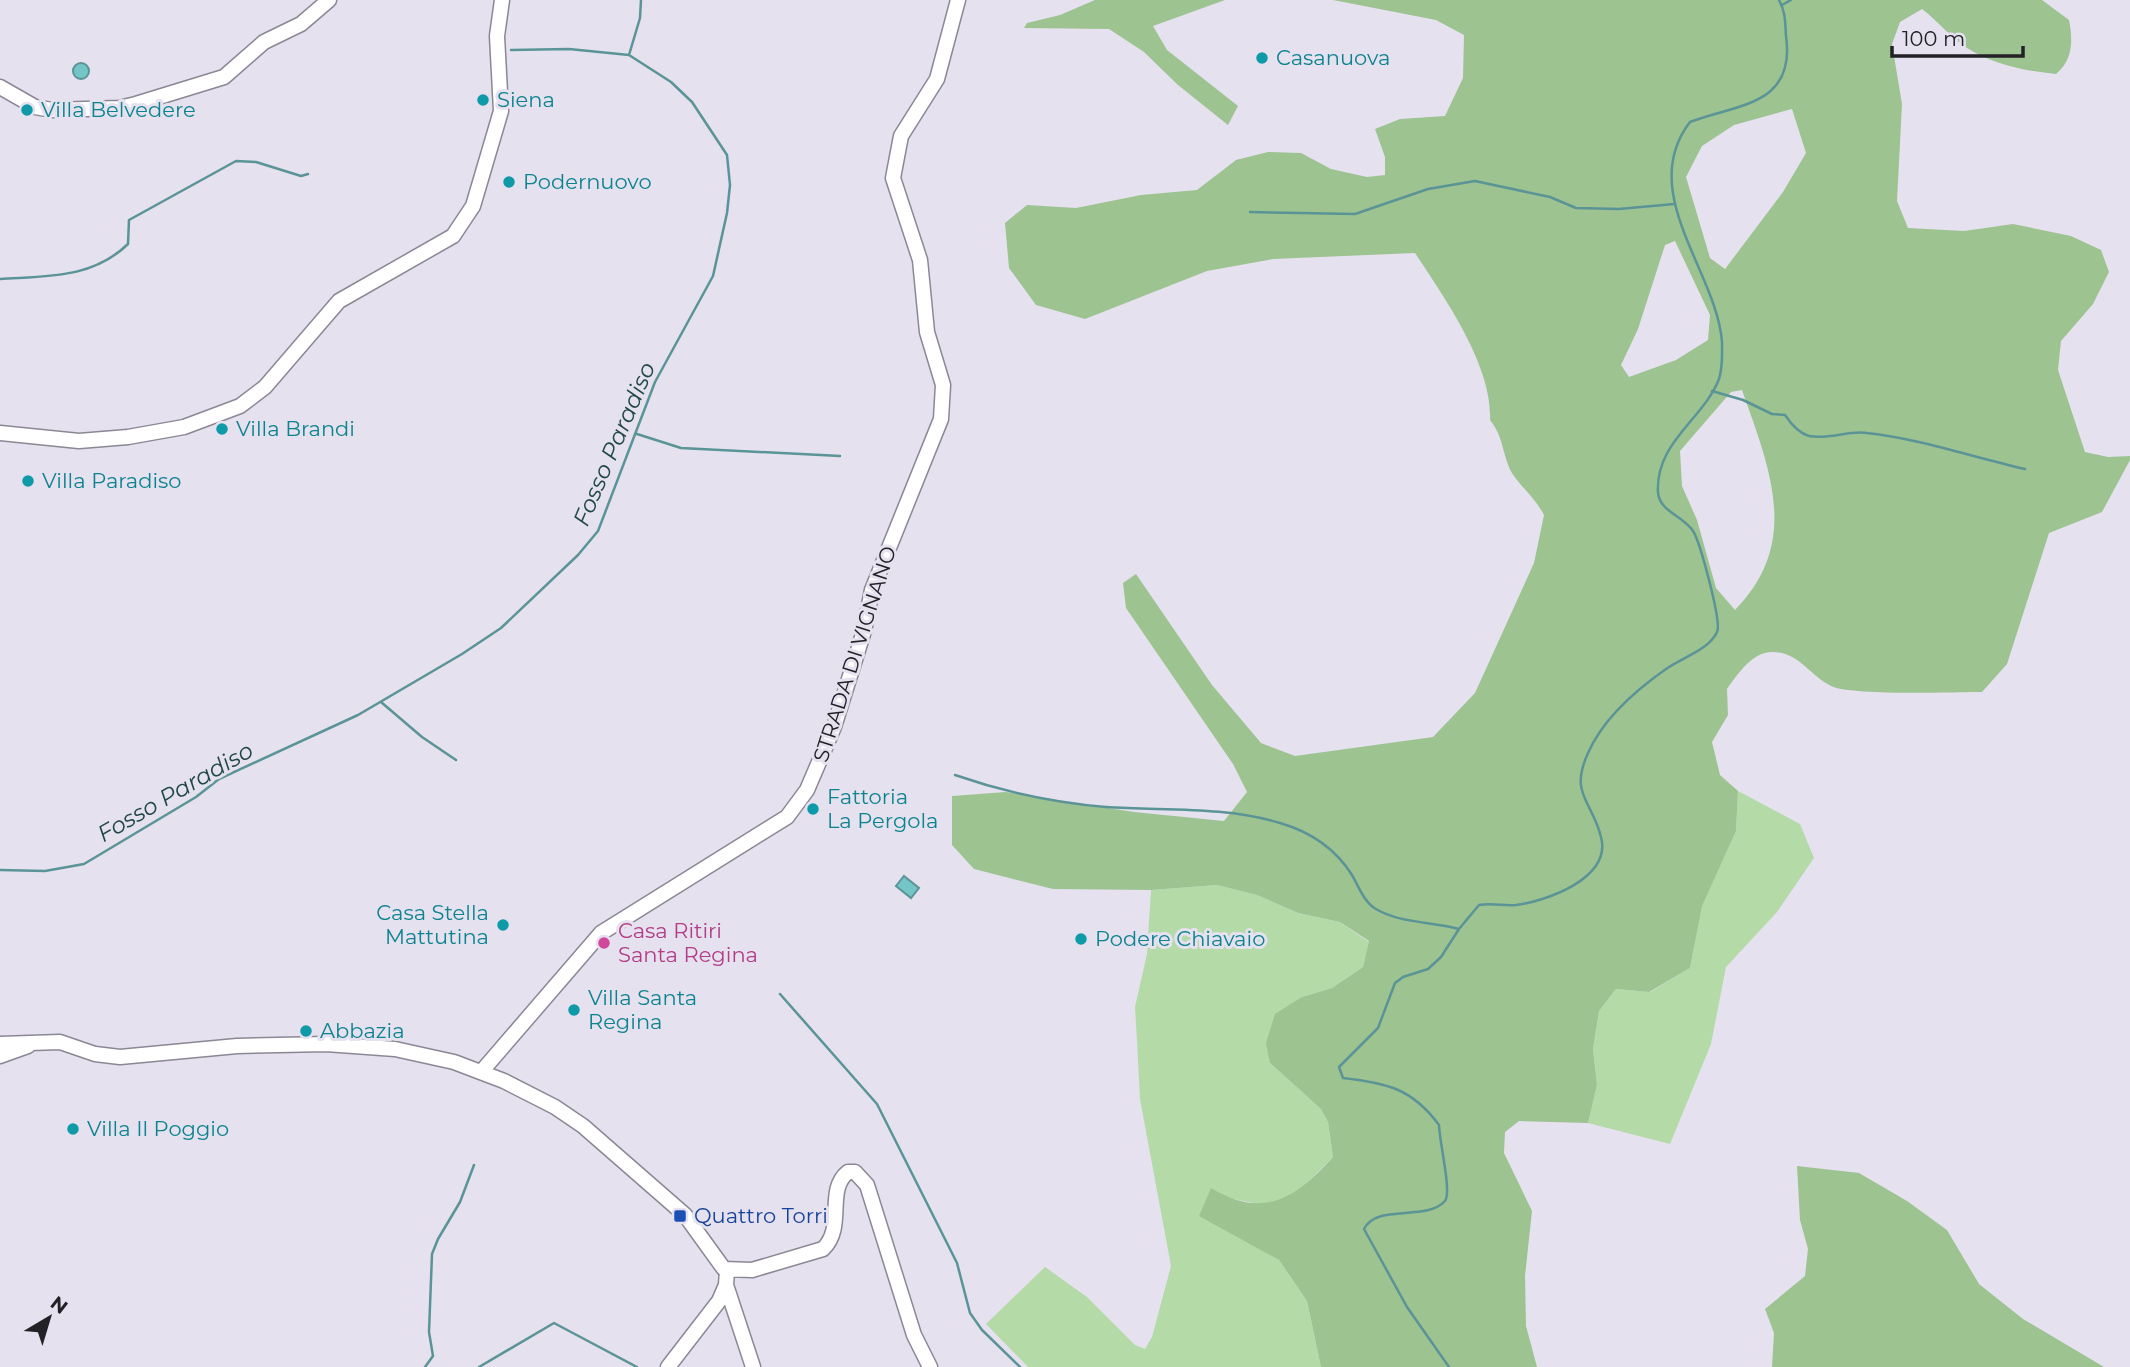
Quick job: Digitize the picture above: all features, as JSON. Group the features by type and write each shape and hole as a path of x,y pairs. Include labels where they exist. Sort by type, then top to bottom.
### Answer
{"street":[{"path":"0,87 35,107 52,110 119,108 136,104 224,77 264,42 301,23 329,0"},
{"path":"0,433 79,441 128,437 184,427 240,405 272,379 340,301 453,236 473,206 501,111 497,36 502,0"},
{"name":"STRADA DI VIGNANO","path":"482,1071 598,936 787,817 807,790 834,727 884,557 942,419 943,385 927,332 920,260 893,178 901,136 937,79 958,0"},
{"path":"0,1056 23,1049 30,1042"},
{"path":"0,1044 64,1042 101,1056 120,1057 237,1046 326,1044 395,1049 482,1071 555,1107 588,1130 685,1215 727,1277 753,1367"},
{"path":"727,1277 823,1249 831,1240 836,1225 839,1183 848,1172 859,1173 869,1192 914,1335 930,1367"},
{"path":"668,1367 719,1301 727,1277"}],"shaded area":[{"path":"1095,0 1225,0 1153,26 1167,50 1238,106 1228,125 1178,85 1144,52 1109,29 1024,28 1027,23 1060,15"},
{"path":"1333,0 2042,0 2069,20 2069,56 2056,74 2010,66 1977,54 1956,40 1922,9 1900,22 1892,44 1902,104 1897,201 1908,228 1964,231 2013,224 2071,236 2101,250 2109,272 2093,304 2061,341 2058,370 2085,452 2108,457 2130,456 2130,460 2102,512 2049,533 2007,664 1982,692 1880,692 1842,689 1824,682 1789,655 1771,652 1751,660 1727,689 1728,715 1712,742 1720,775 1738,791 1736,831 1702,906 1690,968 1649,992 1616,989 1599,1011 1593,1049 1597,1085 1588,1123 1519,1121 1505,1132 1504,1153 1532,1211 1525,1276 1526,1326 1537,1367 1321,1367 1307,1301 1279,1260 1199,1216 1211,1188 1230,1198 1247,1202 1278,1200 1306,1184 1333,1157 1328,1122 1321,1109 1270,1063 1266,1043 1275,1014 1302,997 1332,988 1363,967 1369,941 1340,922 1298,913 1257,895 1217,885 1151,890 1053,889 974,869 952,845 952,796 1006,792 1134,812 1224,821 1247,792 1233,764 1126,608 1123,583 1136,574 1212,685 1261,743 1295,756 1433,737 1475,693 1534,563 1544,515 1507,463 1498,434 1490,420 1484,377 1475,355 1452,311 1415,253 1273,259 1207,271 1085,319 1036,305 1009,268 1005,223 1027,205 1076,208 1141,195 1197,190 1236,160 1268,152 1301,153 1331,169 1367,177 1385,175 1385,157 1375,129 1400,119 1445,116 1463,78 1464,35 1436,20","holes":["1792,109 1806,153 1783,192 1725,269 1710,258 1686,177 1702,146 1734,125","1675,241 1710,315 1708,340 1676,360 1629,377 1621,365 1638,329 1665,245","1742,390 1762,447 1774,503 1774,531 1768,558 1756,584 1735,610 1716,588 1697,520 1682,486 1680,451 1731,392"]},
{"path":"78,63 84,63 89,71 87,77 78,79 73,74 73,68"},
{"path":"1738,791 1800,824 1814,858 1777,912 1726,967 1711,1044 1670,1144 1588,1123 1597,1085 1593,1049 1599,1011 1616,989 1650,992 1690,968 1702,905 1736,831"},
{"path":"904,876 919,888 911,898 896,886"},
{"path":"1217,885 1257,895 1298,913 1340,922 1369,942 1363,967 1332,988 1302,997 1270,1063 1321,1109 1328,1122 1333,1157 1297,1193 1265,1205 1227,1198 1200,1215 1279,1260 1307,1301 1321,1367 1028,1367 986,1324 1045,1267 1087,1297 1135,1345 1145,1349 1152,1337 1171,1266 1140,1099 1135,1007 1147,954 1151,890"},
{"path":"1797,1166 1859,1173 1907,1201 1947,1230 1979,1284 2023,1319 2104,1367 1772,1367 1774,1333 1765,1309 1805,1276 1808,1249 1800,1220"}],"waterway":[{"path":"629,55 640,18 641,0"},
{"path":"1449,1367 1407,1307 1364,1229 1370,1221 1379,1217 1426,1211 1445,1201 1447,1187 1439,1125 1408,1095 1385,1085 1343,1078 1339,1067 1378,1028 1395,983 1403,977 1428,969 1441,957 1479,905 1516,905 1559,893 1574,885 1597,864 1602,852 1601,837 1581,788 1583,767 1594,740 1611,717 1643,686 1708,644 1717,632 1713,599 1696,538 1689,526 1663,505 1658,493 1659,475 1664,459 1681,432 1712,394 1719,379 1722,360 1717,315 1684,232 1675,204 1672,176 1676,149 1690,122 1759,98 1772,89 1782,76 1787,59 1784,14 1779,0"},
{"path":"1782,5 1791,0"},
{"name":"Fosso Paradiso","path":"0,870 45,871 84,864 196,797 219,779 358,715 501,628 578,555 598,531 655,382 713,276 727,213 730,185 727,155 692,102 671,82 629,55 569,49 511,50"},
{"path":"0,279 51,276 84,270 99,264 128,244 129,220 236,161 256,162 301,176 308,174"},
{"path":"1250,212 1355,214 1428,189 1475,181 1550,197 1576,208 1619,209 1674,204"},
{"path":"1712,391 1743,400 1772,414 1785,415 1792,425 1809,436 1824,437 1860,432 1887,436 2025,469"},
{"path":"637,434 681,448 840,456"},
{"path":"381,702 422,737 456,760"},
{"path":"955,775 1011,792 1067,803 1237,814 1280,823 1312,836 1330,849 1345,865 1365,898 1376,909 1406,920 1459,929"},
{"path":"780,994 877,1104 957,1263 970,1313 982,1330 1020,1367"},
{"path":"425,1367 433,1356 429,1332 432,1254 460,1202 474,1165"},
{"path":"479,1367 554,1323 637,1367"}],"place":[{"name":"Casanuova","path":"1262,58"},
{"name":"Siena","path":"483,100"},
{"name":"Villa Belvedere","path":"27,110"},
{"name":"Podernuovo","path":"509,182"},
{"name":"Villa Brandi","path":"222,429"},
{"name":"Villa Paradiso","path":"28,481"},
{"name":"Fattoria La Pergola","path":"813,809"},
{"name":"Casa Stella Mattutina","path":"503,925"},
{"name":"Podere Chiavaio","path":"1081,939"},
{"name":"Casa Ritiri Santa Regina","path":"604,943"},
{"name":"Villa Santa Regina","path":"574,1010"},
{"name":"Abbazia","path":"306,1031"},
{"name":"Villa Il Poggio","path":"73,1129"},
{"name":"Quattro Torri","path":"680,1216"}]}
